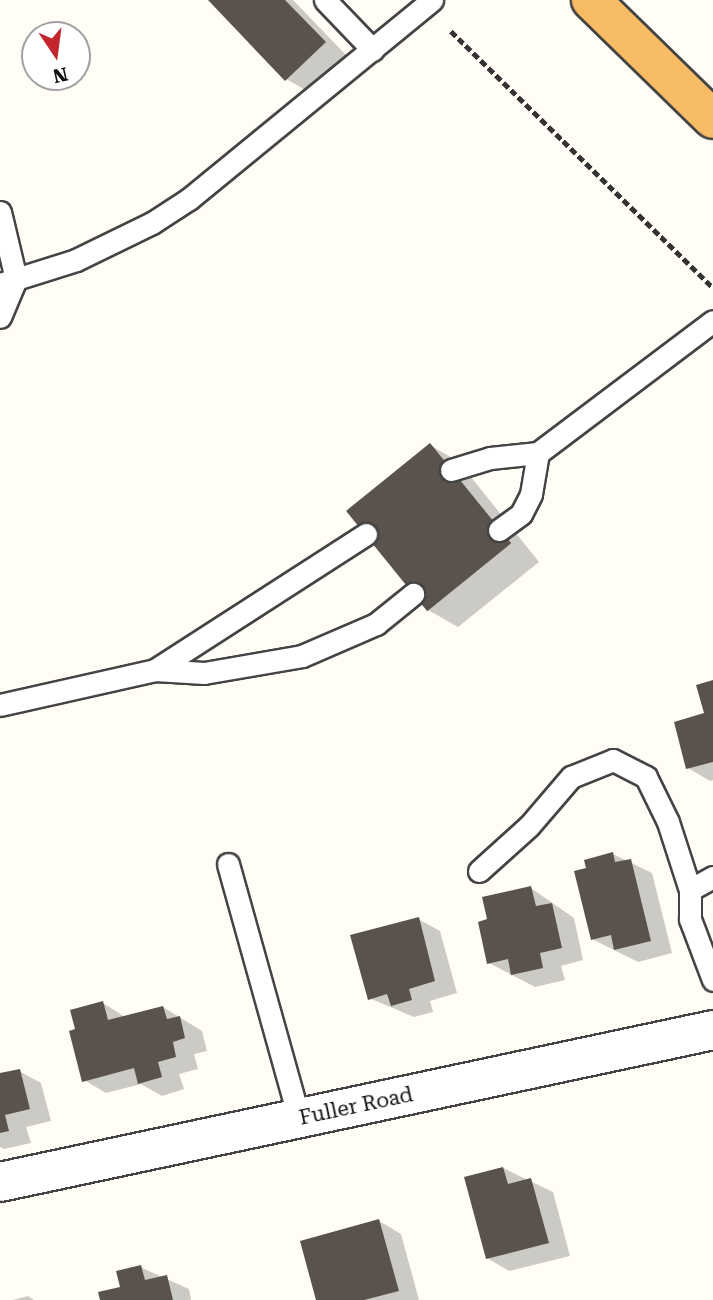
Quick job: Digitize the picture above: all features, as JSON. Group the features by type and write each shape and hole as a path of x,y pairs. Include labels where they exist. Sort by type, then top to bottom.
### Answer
{"highway":[{"path":"602,4 713,119"}],"street":[{"name":"Fuller Road","path":"0,1182 713,1030"}],"lane":[{"path":"325,0 373,50"},
{"path":"8,282 76,260 161,217 221,176 429,3"},
{"path":"0,212 8,282 0,317"},
{"path":"451,470 489,458 538,453 713,321"},
{"path":"499,530 521,514 531,494 538,453"},
{"path":"155,670 366,534"},
{"path":"0,705 155,670 204,673 302,656 376,624 413,594"},
{"path":"479,871 529,826 571,777 612,760 646,777 668,822 690,890 690,919 713,979"},
{"path":"228,864 299,1118"},
{"path":"690,890 713,877"}],"path":[{"path":"429,3 713,287"}],"building":[{"path":"208,0 285,0 326,42 285,81"},
{"path":"430,443 511,543 427,611 346,511"},
{"path":"713,680 713,762 686,769 674,722 704,713 696,685"},
{"path":"613,852 615,862 631,859 651,941 614,950 611,935 591,940 574,871 586,868 584,860"},
{"path":"531,886 536,906 552,903 562,948 540,953 543,968 511,975 508,959 487,964 478,922 487,919 482,897"},
{"path":"419,917 435,981 409,989 412,1000 391,1006 387,994 368,1000 350,935"},
{"path":"103,1001 108,1020 163,1006 167,1019 180,1016 185,1038 173,1042 176,1057 158,1062 162,1077 138,1084 134,1068 82,1082 69,1031 75,1029 70,1010"},
{"path":"20,1069 30,1109 5,1115 9,1131 0,1133 0,1073"},
{"path":"503,1167 508,1184 531,1178 549,1243 486,1259 464,1177"},
{"path":"379,1219 399,1291 364,1300 316,1300 300,1241"},
{"path":"141,1265 145,1280 167,1275 173,1300 100,1300 98,1292 120,1287 116,1271"}]}
